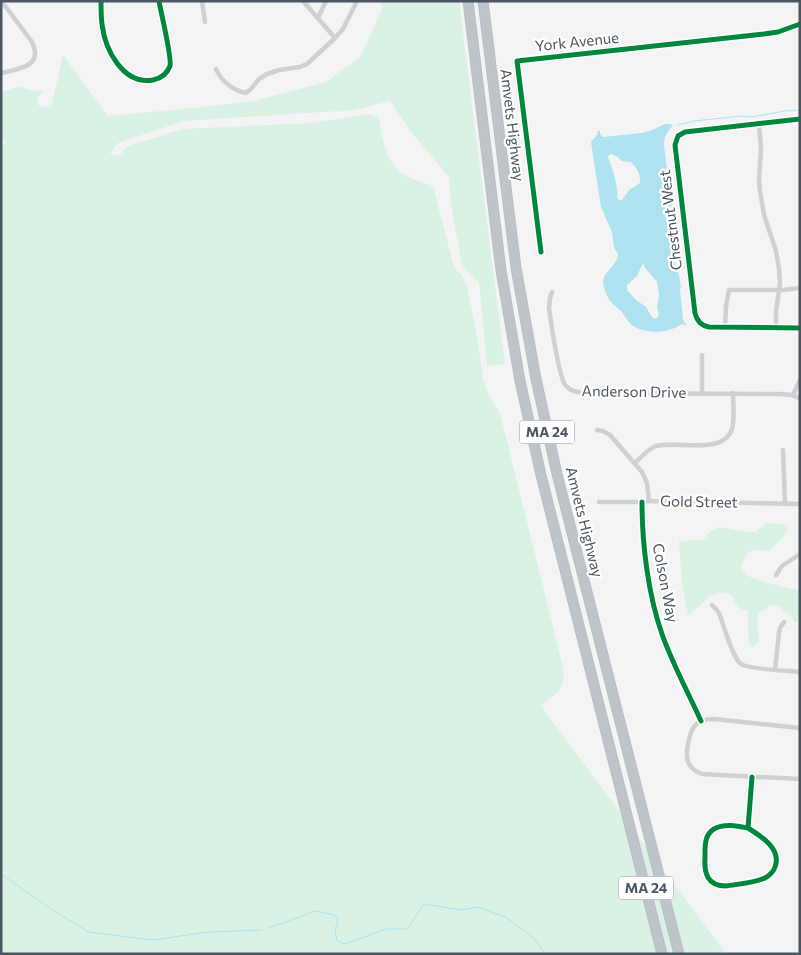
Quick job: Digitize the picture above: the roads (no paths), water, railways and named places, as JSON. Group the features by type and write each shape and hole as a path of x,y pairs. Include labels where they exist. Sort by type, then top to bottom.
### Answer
{"highway":[{"name":"Amvets Highway","path":"468,1 500,262 518,373 541,475 662,954"},
{"name":"Amvets Highway","path":"483,1 514,252 534,371 555,466 678,954"}],"street":[{"path":"102,1 102,24 112,55 124,72 134,78 147,80 165,75 170,64 159,1"},
{"path":"202,1 205,22"},
{"path":"303,1 335,38"},
{"path":"318,18 326,1"},
{"path":"216,70 222,80 239,91 246,93 267,74 304,66 343,29 357,1"},
{"path":"1,74 29,65 35,53 35,47 32,42 3,2"},
{"name":"York Avenue","path":"541,252 518,61 764,34 778,32 800,24"},
{"name":"Chestnut West","path":"800,119 685,132 679,135 675,147 696,316 699,322 707,327 800,328"},
{"path":"759,124 761,147 760,191 765,219 778,260 780,280 776,308 776,328"},
{"path":"725,328 729,290 800,288"},
{"name":"Anderson Drive","path":"552,292 549,308 562,380 575,392 780,394 793,395 800,398"},
{"path":"702,355 702,393"},
{"path":"793,395 800,380"},
{"path":"635,463 649,450 658,446 709,445 723,440 729,434 732,426 733,394"},
{"path":"597,430 606,432 612,437 635,463 645,477 649,491 649,501"},
{"path":"783,450 785,504"},
{"name":"Gold Street","path":"599,502 800,504"},
{"name":"Colson Way","path":"642,502 642,527 647,565 657,616 666,643 701,721"},
{"path":"776,575 784,564 800,554"},
{"path":"712,604 719,613 739,663 747,666 800,672"},
{"path":"775,670 779,633 784,622"},
{"path":"800,728 711,719 701,721 693,728 686,754 690,766 702,774 800,779"},
{"path":"748,828 752,777"},
{"path":"721,826 748,828 773,848 777,859 775,868 770,875 762,879 726,886 714,884 708,878 705,870 705,844 709,833 721,826"}],"water":[{"path":"665,124 673,126 666,134 664,145 671,196 675,265 681,287 683,320 687,326 682,324 660,332 634,327 610,301 606,293 603,282 604,278 615,263 618,255 614,247 612,232 601,207 591,142 598,131 600,131 603,137 642,133","holes":["611,154 622,161 631,162 637,169 640,177 640,183 629,190 622,200 617,198 616,182 608,157","643,263 657,282 659,295 657,307 659,315 655,319 646,307 627,290 627,285 637,276"]}],"waterway":[{"path":"678,125 694,121 742,116 752,117 800,110"},
{"path":"1,874 54,911 89,932 153,940 208,932 262,930"},
{"path":"269,928 315,911 335,915 338,920 335,930 337,941 345,944 386,929 407,929 424,904 461,910 477,907 507,918 531,936 546,954"}]}
